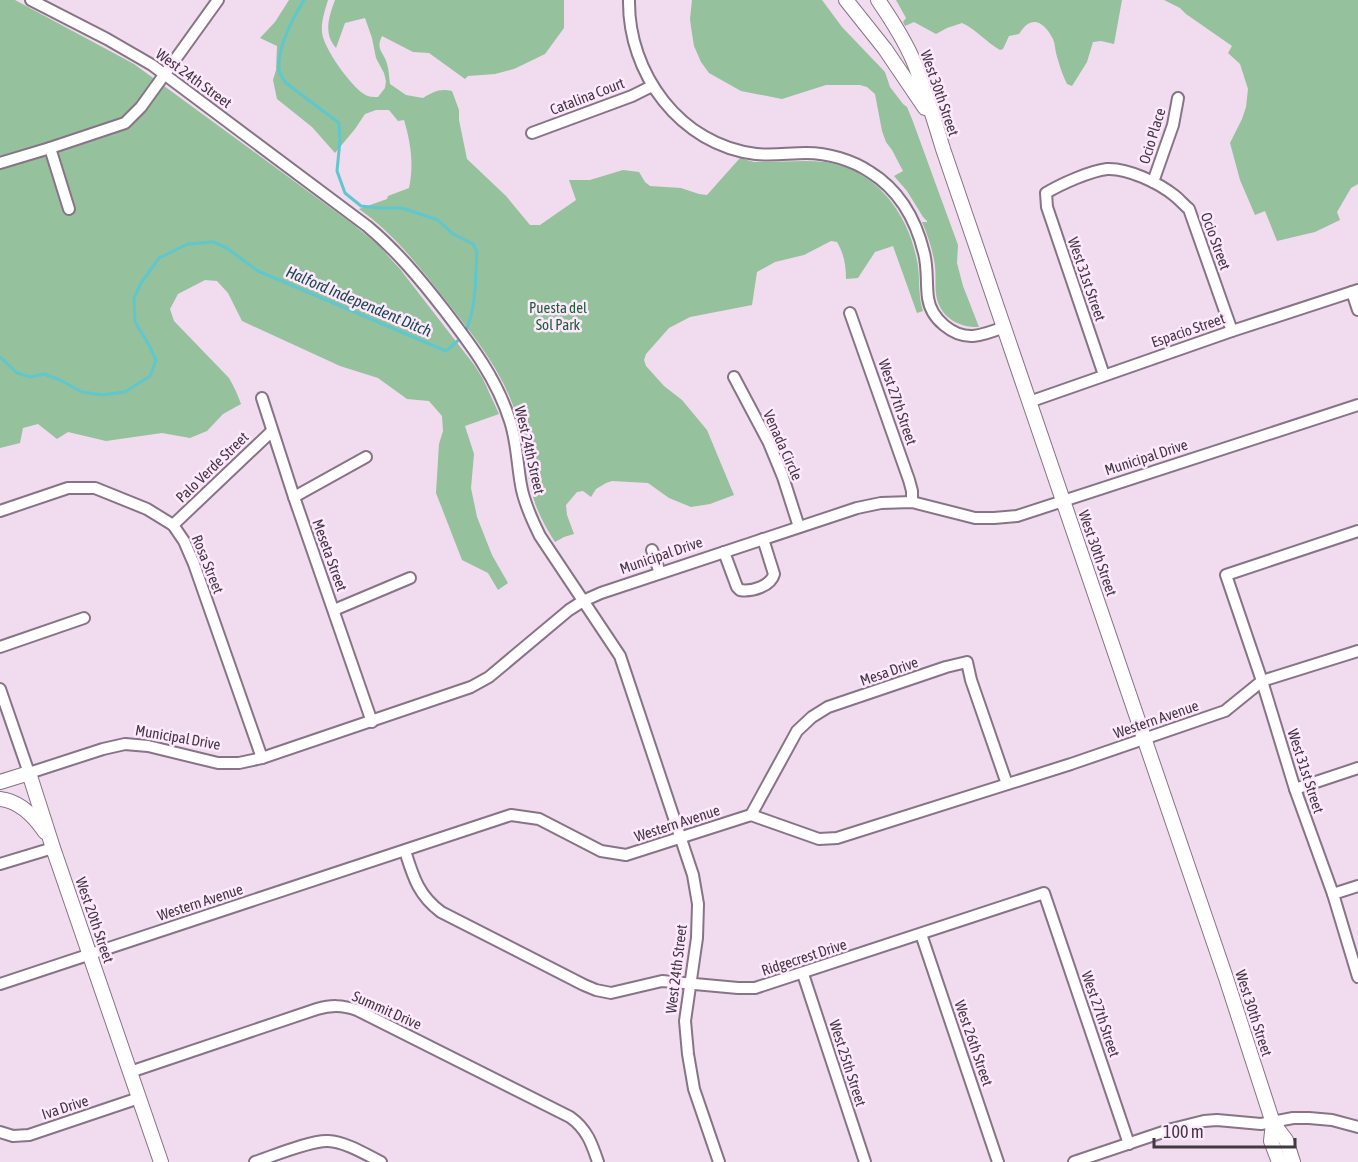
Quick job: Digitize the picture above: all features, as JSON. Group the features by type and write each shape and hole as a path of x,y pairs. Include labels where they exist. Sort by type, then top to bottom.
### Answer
{"main road":[{"path":"846,0 885,49 923,104 942,149"},
{"name":"West 30th Street","path":"878,0 913,59 932,110 942,149 1226,978 1273,1123"},
{"name":"Municipal Drive","path":"0,782 29,773"},
{"name":"West 20th Street","path":"29,773 161,1162"},
{"path":"0,799 11,801 26,810 40,824 51,843"},
{"path":"1273,1123 1271,1141 1279,1162"},
{"path":"1273,1123 1286,1140 1293,1162"}],"street":[{"name":"West 24th Street","path":"31,0 47,4 164,74 367,226 384,240 421,281 469,342 490,373 510,420 521,485 533,522 620,656 693,875 698,904 697,938 685,1021 694,1089 719,1162"},
{"path":"0,163 125,123 141,107 218,0"},
{"path":"628,0 634,46 643,69 665,104 688,126 718,143 743,152 776,155 812,153 858,165 877,176 900,199 917,231 926,261 929,304 939,321 949,329 967,336 985,334 1004,327"},
{"name":"Catalina Court","path":"532,133 632,96 652,86"},
{"name":"Ocio Place","path":"1153,182 1173,125 1178,98"},
{"path":"50,148 69,209"},
{"name":"Ocio Street","path":"1046,192 1058,185 1096,171 1123,170 1153,182 1175,195 1188,209 1232,331"},
{"name":"West 31st Street","path":"1046,192 1047,207 1104,375"},
{"path":"1355,291 1358,310"},
{"name":"Espacio Street","path":"1029,402 1355,291"},
{"name":"West 27th Street","path":"850,313 912,488 912,502"},
{"name":"Venada Circle","path":"734,377 769,443 799,527"},
{"name":"Meseta Street","path":"262,398 372,722"},
{"name":"Municipal Drive","path":"29,773 125,744 148,746 218,763 239,763 262,758 453,694 480,682 569,610 601,593 799,527 868,505 892,502 912,502 982,519 1017,516 1358,405"},
{"name":"Palo Verde Street","path":"173,525 272,430"},
{"path":"294,497 366,457"},
{"name":"Rosa Street","path":"0,511 68,488 95,488 147,509 173,525 184,541 194,564 262,758"},
{"name":"West 31st Street","path":"1358,531 1226,575 1295,789 1333,894 1358,977"},
{"path":"724,552 740,590 767,584 772,581 774,574 763,539"},
{"path":"652,550 660,573"},
{"path":"334,610 410,578"},
{"path":"0,647 84,618"},
{"name":"Western Avenue","path":"0,984 511,815 539,819 601,851 626,855 751,815 819,839 837,838 1225,711 1262,681 1358,651"},
{"name":"Mesa Drive","path":"751,815 797,731 812,717 828,707 967,662 1006,784"},
{"name":"West 20th Street","path":"1,692 29,773"},
{"path":"1295,789 1358,768"},
{"path":"0,864 51,843"},
{"name":"Ridgecrest Drive","path":"405,850 419,890 432,906 584,985 611,993 662,981 755,988 1044,893"},
{"path":"1333,894 1358,886"},
{"name":"West 27th Street","path":"1044,893 1129,1143"},
{"name":"West 26th Street","path":"921,934 998,1162"},
{"name":"West 25th Street","path":"803,974 865,1162"},
{"name":"Summit Drive","path":"130,1072 317,1009 336,1005 347,1007 570,1117 578,1122 588,1135 598,1162"},
{"name":"Iva Drive","path":"0,1132 13,1136 28,1135 139,1098"},
{"path":"1074,1162 1185,1125 1204,1121 1261,1124 1309,1118 1332,1120 1358,1127"},
{"path":"255,1162 320,1141 351,1147 381,1162"}],"green space":[{"path":"0,0 15,0 134,64 354,225 379,246 400,269 475,366 499,414 465,426 474,454 471,488 477,517 492,555 508,583 498,590 488,573 462,560 436,493 439,444 443,431 442,416 429,401 407,399 378,378 340,366 242,321 228,293 217,281 205,280 178,294 170,309 174,321 229,378 241,404 223,414 207,431 190,438 162,433 106,441 68,432 57,439 38,424 23,428 20,443 0,448"},
{"name":"Puesta del Sol Park","path":"289,0 328,0 322,28 327,47 338,66 359,90 367,96 378,97 385,88 386,81 376,58 365,18 345,23 336,48 328,31 335,0 564,0 564,28 545,54 514,69 495,74 468,76 465,79 429,53 413,52 382,36 379,45 389,71 390,84 406,95 423,98 437,91 452,91 459,110 467,159 506,196 530,225 540,225 576,200 569,180 590,180 623,170 639,172 650,186 681,188 707,195 740,158 754,162 817,161 843,166 873,183 896,208 911,239 917,263 923,311 917,313 893,246 875,252 858,278 846,279 841,251 837,242 831,241 804,255 775,262 757,272 752,305 690,317 669,328 646,354 644,360 646,366 664,386 682,400 707,430 734,495 710,504 691,507 669,498 648,483 612,481 596,489 591,497 583,491 577,492 566,505 574,534 555,542 535,502 520,426 511,400 495,369 466,326 415,262 383,228 359,209 409,188 411,154 404,120 398,121 389,110 376,110 365,114 335,153 312,127 277,99 273,80 276,70 277,46 260,38 275,22"},
{"path":"692,0 822,0 842,27 885,72 890,87 907,107 958,245 957,263 963,286 979,327 957,323 941,309 936,294 934,260 922,222 927,221 894,176 903,171 882,131 875,94 867,87 860,85 826,85 782,99 741,91 709,73 701,62 694,46 691,27"},
{"path":"896,0 1122,0 1114,44 1093,42 1087,62 1072,86 1067,84 1053,39 1046,28 1037,22 1028,24 1019,34 1009,36 1003,49 1000,50 962,23 936,34 914,22 905,26 903,22 906,18"},
{"path":"1164,0 1358,0 1358,184 1351,188 1337,212 1340,220 1315,232 1277,241 1265,211 1255,215 1240,180 1230,143 1246,107 1248,89 1240,64 1228,53 1232,46 1180,8"}],"waterway":[{"name":"Halford Independent Ditch","path":"304,0 283,43 279,61 281,75 286,83 339,123 337,171 345,193 361,206 402,208 438,220 453,234 473,244 477,252 475,293 472,313 465,332"},
{"name":"Halford Independent Ditch","path":"0,357 17,373 30,377 44,374 82,392 102,395 125,392 150,376 156,360 135,322 134,298 141,283 159,258 188,244 213,242 227,248 258,271 446,351 461,338"}]}
